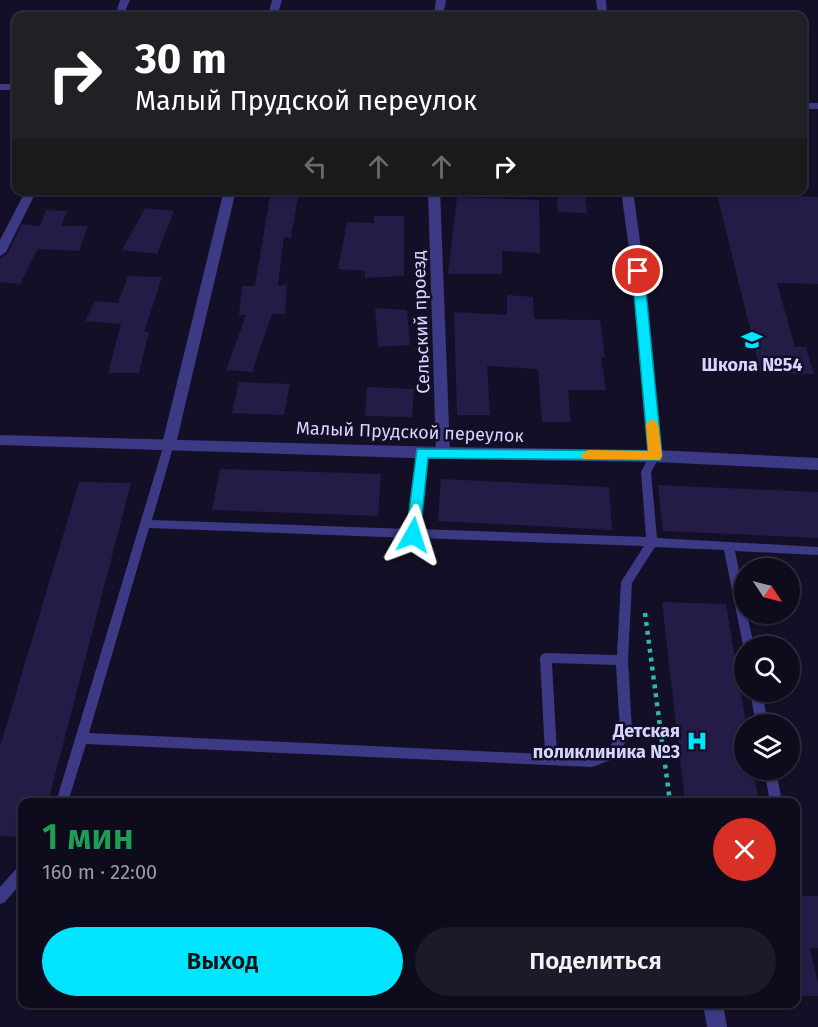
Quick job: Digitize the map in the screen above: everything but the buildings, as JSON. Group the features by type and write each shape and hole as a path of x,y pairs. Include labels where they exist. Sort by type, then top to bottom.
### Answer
{"street":[{"path":"0,252 29,195"},
{"path":"169,444 229,195"},
{"name":"Сельский проезд","path":"434,195 443,453"},
{"path":"628,195 638,271 655,456"},
{"name":"Малый Прудской переулок","path":"1,443 169,444 443,453 655,456 818,464"},
{"path":"714,1008 717,1027"}],"lane":[{"path":"63,798 169,444"},
{"path":"413,535 422,452"},
{"path":"82,738 551,760 592,761 612,754 626,731 622,660 627,582 652,542 646,472 655,456"},
{"path":"145,524 652,542 818,551"},
{"path":"729,546 746,636"},
{"path":"551,760 546,658 622,660"},
{"path":"772,780 775,798"},
{"path":"0,897 18,877"}],"path":[{"path":"644,601 669,798"}],"slow traffic":[{"path":"588,455 655,456 652,424"}],"place":[{"name":"Школа №54","path":"752,340"},
{"name":"Детская поликлиника №3","path":"697,741"}],"route":[{"path":"413,535 422,452 655,456 638,271"}]}
